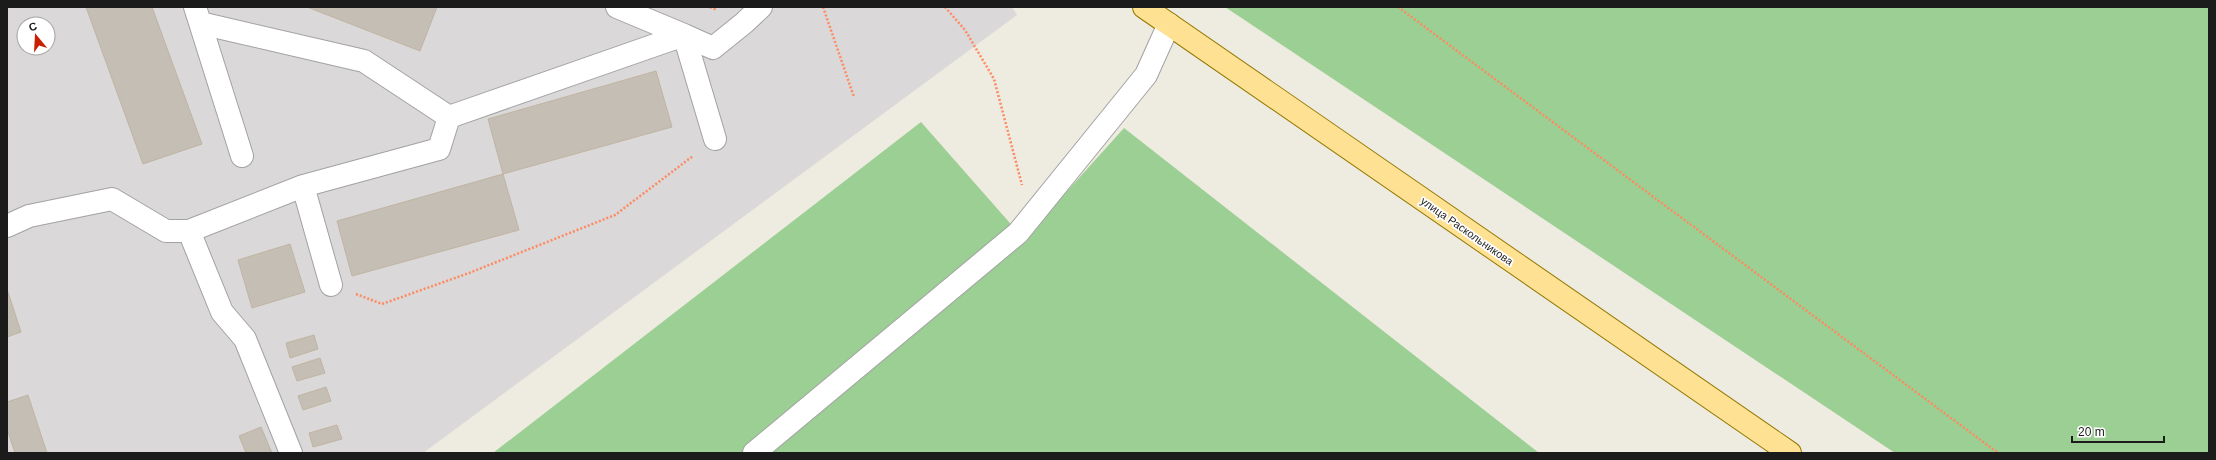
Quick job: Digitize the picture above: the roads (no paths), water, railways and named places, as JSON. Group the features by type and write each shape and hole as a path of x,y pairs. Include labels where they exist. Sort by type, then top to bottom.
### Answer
{"main road":[{"name":"улица Раскольникова","path":"1144,7 1790,453"}],"lane":[{"path":"617,7 684,34 713,48 744,24 761,7"},
{"path":"197,15 364,61 449,117"},
{"path":"197,15 242,156"},
{"path":"754,453 1018,234 1146,75 1169,24"},
{"path":"449,117 684,34"},
{"path":"684,34 715,139"},
{"path":"7,226 29,216 112,199 166,231 189,231 303,186 439,149 449,117"},
{"path":"303,186 331,285"},
{"path":"189,231 222,312 245,339 291,453"}]}
